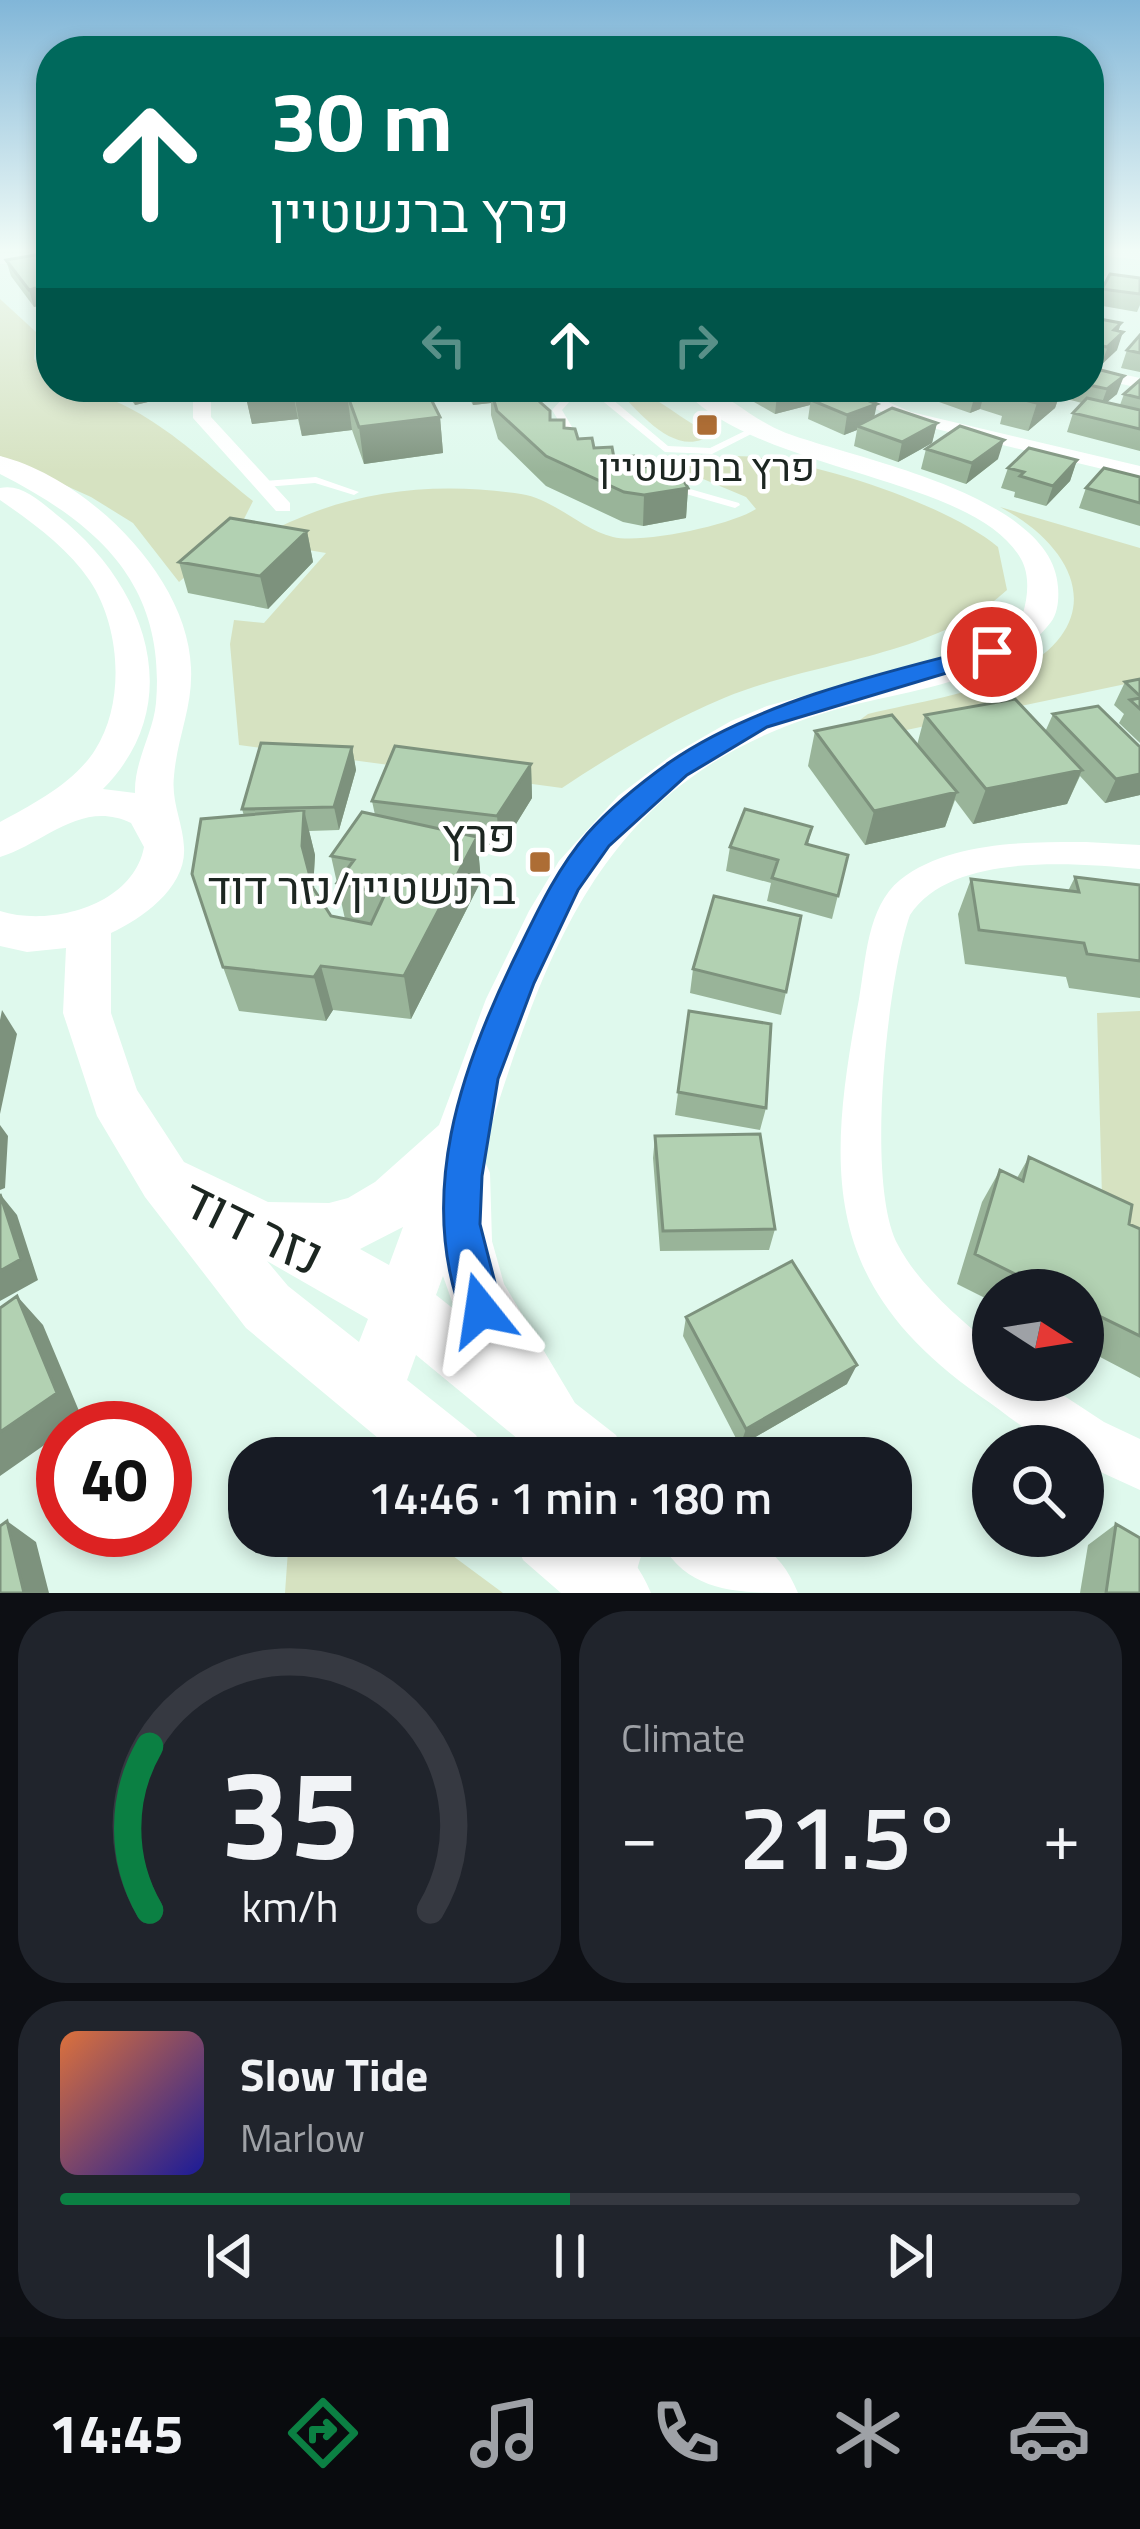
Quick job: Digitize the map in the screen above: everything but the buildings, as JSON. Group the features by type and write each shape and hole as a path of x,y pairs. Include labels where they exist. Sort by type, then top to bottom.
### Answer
{"street":[{"path":"1104,375 1140,383"},
{"path":"202,402 202,418 283,508"},
{"path":"371,1390 518,983 566,885 599,839 637,803 720,741 758,722 992,652 1038,617 1043,577 1019,537 976,510 857,465 751,434 692,412 680,402"},
{"path":"711,402 751,434"},
{"path":"873,402 905,416 1140,472"},
{"path":"0,464 77,508 156,586 173,628 177,657 173,712 154,780 164,845 160,867 146,888 121,909 89,926 40,936 0,928"},
{"path":"0,488 70,540 118,595 132,634 134,662 127,715 112,753 93,777 50,812 0,842"},
{"path":"50,812 111,803 141,812 158,826"},
{"path":"972,1357 923,1312 879,1255 862,1192 859,1137 891,918 910,890 934,873 965,865 1033,856 1140,857"},
{"path":"89,926 87,1013 116,1100 164,1179"},
{"path":"237,1216 301,1233 343,1230 412,1190 472,1104"},
{"path":"472,1104 461,1224 468,1268 481,1310 573,1437"},
{"name":"נזר דוד","path":"164,1179 321,1258 403,1307 567,1437"},
{"name":"נזר דוד","path":"164,1179 267,1307 428,1437"},
{"path":"1029,1401 1086,1440 1140,1465"},
{"path":"581,1557 611,1576"},
{"path":"718,1557 763,1593"}],"lane":[{"path":"565,402 557,410 574,442 587,453"},
{"path":"609,402 665,449 712,452 751,434"},
{"path":"265,484 316,480 354,492"},
{"path":"657,482 735,505"}],"green space":[{"path":"0,323 27,323 36,332 36,402 116,402 160,426 253,501 238,531 179,582 133,523 91,497 0,456"},
{"path":"629,402 659,402 712,434 685,441 646,420"},
{"path":"735,456 834,473 945,514 998,547 1007,590 977,613 909,644 759,685 703,707 562,788 239,745 230,644 234,620 264,623 326,553 254,541 285,524 349,501 451,489 533,497 613,537 686,532 756,509 746,497 677,468"},
{"path":"1000,507 1140,548 1140,681 859,740 849,728 868,714 1001,679 1047,651 1065,630 1073,608 1064,563 1048,542"},
{"path":"1140,1011 1140,1234 1102,1197 1097,1013"},
{"path":"288,1557 454,1557 503,1593 285,1593"}],"place":[{"name":"פרץ ברנשטיין","path":"707,425"},
{"name":"פרץ ברנשטיין/נזר דוד","path":"540,862"}],"route":[{"path":"481,1310 461,1224 463,1176 480,1079 518,983 566,885 599,839 678,769 758,722 992,652"}]}
